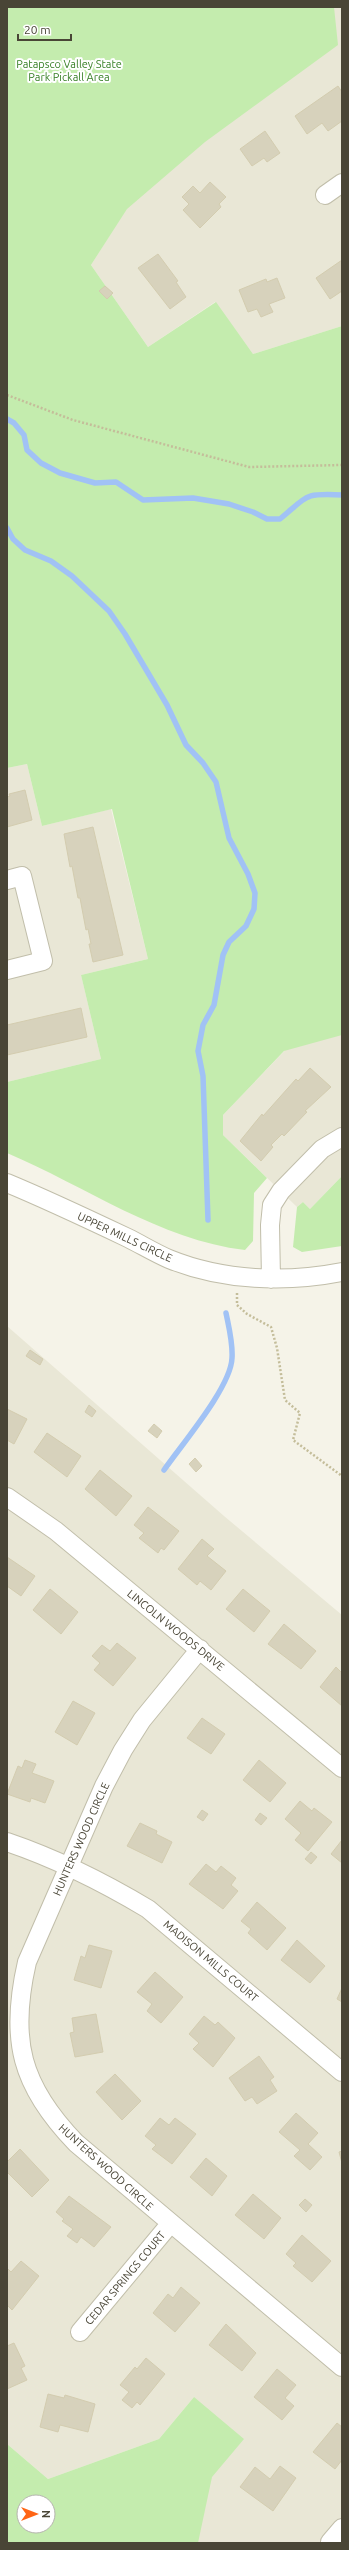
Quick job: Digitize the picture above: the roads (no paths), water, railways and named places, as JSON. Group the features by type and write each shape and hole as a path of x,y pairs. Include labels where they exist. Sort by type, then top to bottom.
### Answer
{"street":[{"path":"325,195 342,183"},
{"path":"7,880 22,876 43,962 7,970"},
{"path":"271,1279 270,1225 272,1205 281,1191 322,1149 342,1137"},
{"name":"UPPER MILLS CIRCLE","path":"7,1183 170,1259 238,1276 271,1279 296,1279 342,1272"},
{"name":"LINCOLN WOODS DRIVE","path":"7,1497 56,1532 200,1649 342,1768"},
{"name":"HUNTERS WOOD CIRCLE","path":"200,1649 142,1720 123,1750 104,1786 27,1962 21,1990 20,2039 25,2067 36,2093 52,2118 76,2143 170,2224 342,2367"},
{"name":"MADISON MILLS COURT","path":"7,1842 69,1867 116,1890 148,1909 342,2072"},
{"name":"CEDAR SPRINGS COURT","path":"80,2332 170,2224"},
{"path":"330,2542 342,2528"}],"waterway":[{"path":"7,419 14,423 24,435 27,450 41,463 60,473 95,483 116,482 143,500 193,498 229,504 253,512 267,519 280,519 302,500 313,495 342,495"},
{"path":"7,528 13,539 25,550 51,561 72,576 109,611 125,634 167,705 186,745 203,763 216,782 229,838 248,874 255,893 254,909 246,926 229,942 223,955 214,1005 203,1025 198,1051 203,1076 208,1220"},
{"path":"164,1470 215,1399 230,1370 232,1347 226,1313"}],"park label":[{"name":"Patapsco Valley State Park Pickall Area","path":"69,70"}]}
